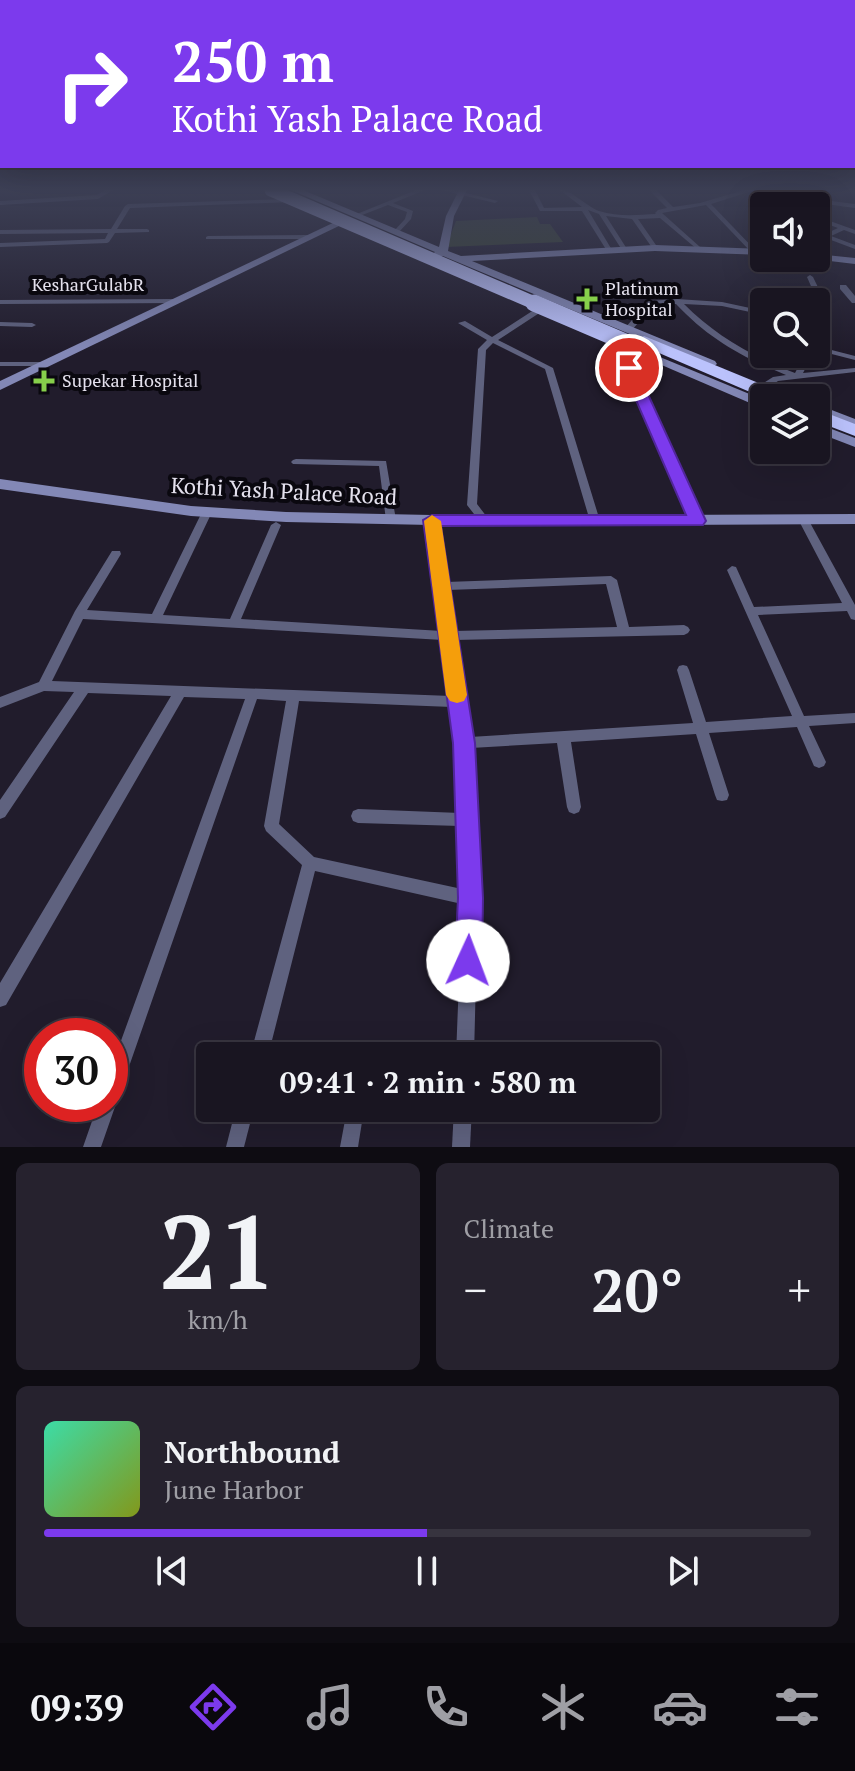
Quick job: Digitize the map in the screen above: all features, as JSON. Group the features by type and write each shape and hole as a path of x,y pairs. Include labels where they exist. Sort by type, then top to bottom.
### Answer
{"highway":[{"path":"398,244 750,391"},
{"path":"416,244 750,386"},
{"path":"830,420 855,431"},
{"path":"830,431 855,441"}],"street":[{"path":"0,245 39,244"},
{"path":"0,386 294,244"},
{"path":"388,244 617,342 750,392"},
{"path":"424,244 628,329 750,390"},
{"path":"443,252 445,244"},
{"path":"605,244 609,250"},
{"path":"620,244 624,249"},
{"path":"652,244 655,248"},
{"path":"693,244 698,248"},
{"path":"830,258 852,260 855,247"},
{"path":"440,266 459,258 624,249 698,248 750,251"},
{"path":"426,260 443,252"},
{"path":"810,277 815,288"},
{"path":"843,287 855,301"},
{"name":"KesharGulabR","path":"0,302 176,301"},
{"path":"677,301 703,329 733,350 797,377"},
{"path":"628,329 652,303 733,304 750,309"},
{"path":"485,521 472,505 482,349 543,308"},
{"path":"462,323 549,368 595,521"},
{"path":"0,324 32,325"},
{"path":"617,342 697,521"},
{"path":"830,352 855,358"},
{"path":"0,364 45,364"},
{"path":"797,377 802,368"},
{"path":"773,384 776,379 855,370"},
{"path":"830,414 855,424"},
{"path":"296,462 383,463 391,520"},
{"name":"Kothi Yash Palace Road","path":"0,484 207,512 391,520 855,519"},
{"path":"155,619 207,512"},
{"path":"432,520 464,743 470,898 465,1042"},
{"path":"752,611 853,612 804,521"},
{"path":"234,623 276,525"},
{"path":"43,686 79,614 116,554"},
{"path":"732,570 819,762"},
{"path":"441,586 611,580 624,632"},
{"path":"79,614 449,636 684,630"},
{"path":"683,670 722,795"},
{"path":"0,703 43,686 458,702"},
{"path":"0,812 84,688"},
{"path":"0,999 181,691"},
{"path":"128,1045 253,694"},
{"path":"293,696 271,826 310,863 470,898"},
{"path":"464,743 855,718"},
{"path":"563,736 574,807"},
{"path":"358,816 468,820"},
{"path":"263,1042 310,863"},
{"path":"92,1147 101,1122"},
{"path":"235,1147 241,1122"},
{"path":"349,1147 353,1122"},
{"path":"461,1147 462,1122"}],"green space":[{"path":"447,244 527,244 446,247"}],"slow traffic":[{"path":"432,521 457,695"}],"place":[{"name":"Platinum Hospital","path":"587,299"},
{"name":"Supekar Hospital","path":"44,381"}],"route":[{"path":"468,961 470,898 464,743 432,520 697,521 629,368"}]}
